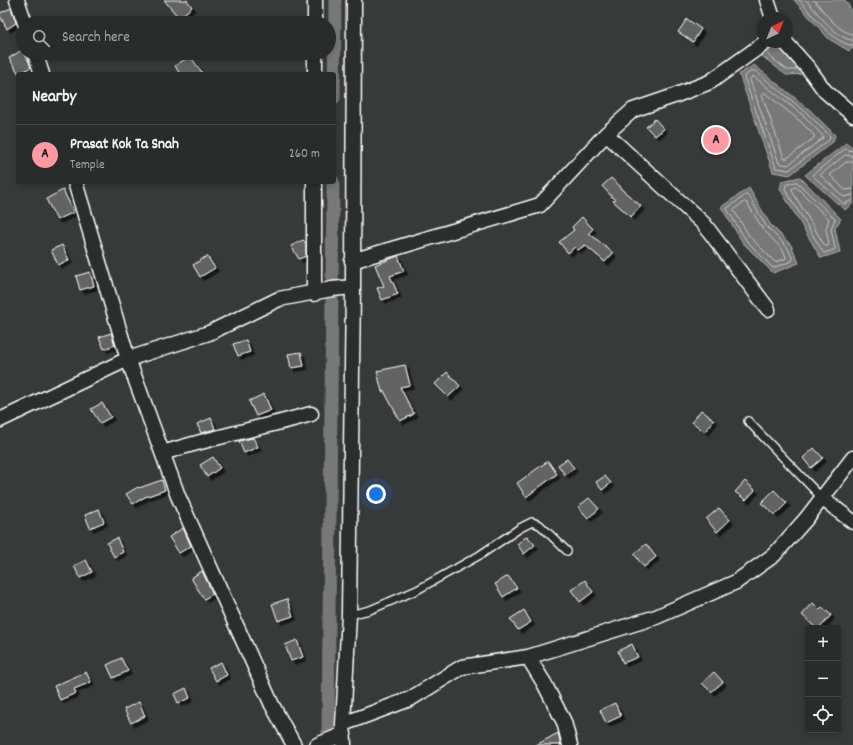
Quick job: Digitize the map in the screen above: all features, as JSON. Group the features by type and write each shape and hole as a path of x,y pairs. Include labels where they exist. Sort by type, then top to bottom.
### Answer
{"street":[{"path":"17,0 23,16"},
{"path":"315,16 316,0"},
{"path":"344,735 349,615 353,287 354,0"},
{"path":"767,0 771,12"},
{"path":"352,261 540,205 606,134 633,110 710,82 758,48"},
{"path":"790,48 809,69 825,91 853,115"},
{"path":"37,60 41,72"},
{"path":"315,60 315,72"},
{"path":"606,134 704,224 768,309"},
{"path":"76,184 128,359 178,496 269,698 294,745"},
{"path":"314,184 314,294"},
{"path":"0,420 128,359 209,333 279,299 314,294 332,289 353,287"},
{"path":"163,453 191,444 263,428 311,414"},
{"path":"317,745 344,735 410,700 462,666 528,657 656,617 736,582 774,555 806,520 853,458"},
{"path":"822,498 853,522"},
{"path":"528,657 544,683 564,722 570,745"}],"lane":[{"path":"748,421 822,498"},
{"path":"349,615 370,610 417,590 480,555 520,528 532,522 540,525 567,551"}],"water":[{"path":"794,0 845,0 853,13 853,48 849,51 829,39"},
{"path":"766,48 788,48 807,74 786,75 762,56"},
{"path":"754,65 810,110 835,135 833,142 790,175 773,172 739,74"},
{"path":"846,143 853,149 853,203 845,210 805,175"},
{"path":"800,177 841,219 835,228 840,252 821,258 780,189 782,181"},
{"path":"749,188 770,224 791,245 799,263 773,273 743,243 721,207"}],"building":[{"path":"164,0 187,0 192,7 181,16 177,16"},
{"path":"11,8 16,23 7,29 0,16 0,13"},
{"path":"687,19 701,29 693,42 678,32"},
{"path":"16,54 16,60 28,60 31,67 22,72 18,72 9,58"},
{"path":"184,60 193,60 202,72 179,72 175,66"},
{"path":"655,119 664,129 655,136 646,127"},
{"path":"611,178 641,206 631,217 613,201 615,200 602,186"},
{"path":"63,190 74,212 57,220 46,199"},
{"path":"582,217 593,229 589,233 613,253 605,262 585,245 578,250 575,247 568,253 559,242 574,230 572,227"},
{"path":"303,240 306,243 306,256 299,259 291,246"},
{"path":"62,245 69,260 58,265 51,250"},
{"path":"207,256 215,268 200,277 193,265"},
{"path":"398,256 404,271 390,276 398,294 382,300 377,288 384,286 375,265"},
{"path":"90,272 94,286 80,290 76,276"},
{"path":"111,333 115,345 104,349 99,337"},
{"path":"246,340 250,352 238,356 233,344"},
{"path":"301,352 304,366 291,368 288,354"},
{"path":"405,365 410,385 400,387 414,414 400,421 384,391 382,392 377,371"},
{"path":"447,372 460,386 448,397 435,384"},
{"path":"264,394 271,410 256,416 249,401"},
{"path":"102,403 111,417 100,423 91,409"},
{"path":"701,410 714,420 705,432 692,422"},
{"path":"211,418 215,429 201,433 197,424"},
{"path":"253,438 258,447 244,453 239,441"},
{"path":"814,448 823,458 811,468 803,458"},
{"path":"213,457 220,468 207,477 200,465"},
{"path":"567,459 574,468 565,475 558,465"},
{"path":"548,461 557,474 526,497 517,483"},
{"path":"605,476 611,483 602,490 596,482"},
{"path":"162,480 165,490 145,497 133,504 126,494 138,487 139,488"},
{"path":"745,481 755,490 746,500 735,492"},
{"path":"774,490 787,503 775,515 761,503"},
{"path":"589,498 599,509 588,518 578,507"},
{"path":"719,508 730,520 717,532 706,519"},
{"path":"99,509 104,522 90,528 85,515"},
{"path":"183,528 191,546 179,553 169,537"},
{"path":"527,536 535,545 524,554 517,544"},
{"path":"117,538 123,552 114,557 107,543"},
{"path":"646,544 656,557 644,567 634,554"},
{"path":"86,560 92,572 80,578 74,566"},
{"path":"202,571 213,594 204,599 191,578"},
{"path":"508,576 517,588 503,597 495,584"},
{"path":"585,580 593,592 580,602 571,590"},
{"path":"287,599 293,616 278,621 272,604"},
{"path":"813,603 820,610 822,607 831,615 823,625 813,625 802,615"},
{"path":"524,610 531,622 518,630 510,619"},
{"path":"297,640 303,657 291,661 285,645"},
{"path":"632,644 638,657 623,663 618,651"},
{"path":"121,658 128,671 113,678 107,665"},
{"path":"221,662 227,675 216,681 209,668"},
{"path":"86,672 91,682 74,689 76,693 60,700 54,686"},
{"path":"714,672 723,682 711,692 702,683"},
{"path":"186,688 190,698 178,703 174,694"},
{"path":"139,702 145,716 131,723 124,709"},
{"path":"615,703 621,716 606,723 600,710"},
{"path":"558,733 561,745 536,745"}],"waterway":[{"path":"335,0 335,16"},
{"path":"334,60 334,72"},
{"path":"328,733 333,184"}],"place":[{"name":"Prasat Kok Ta Snah","path":"716,140"}]}
